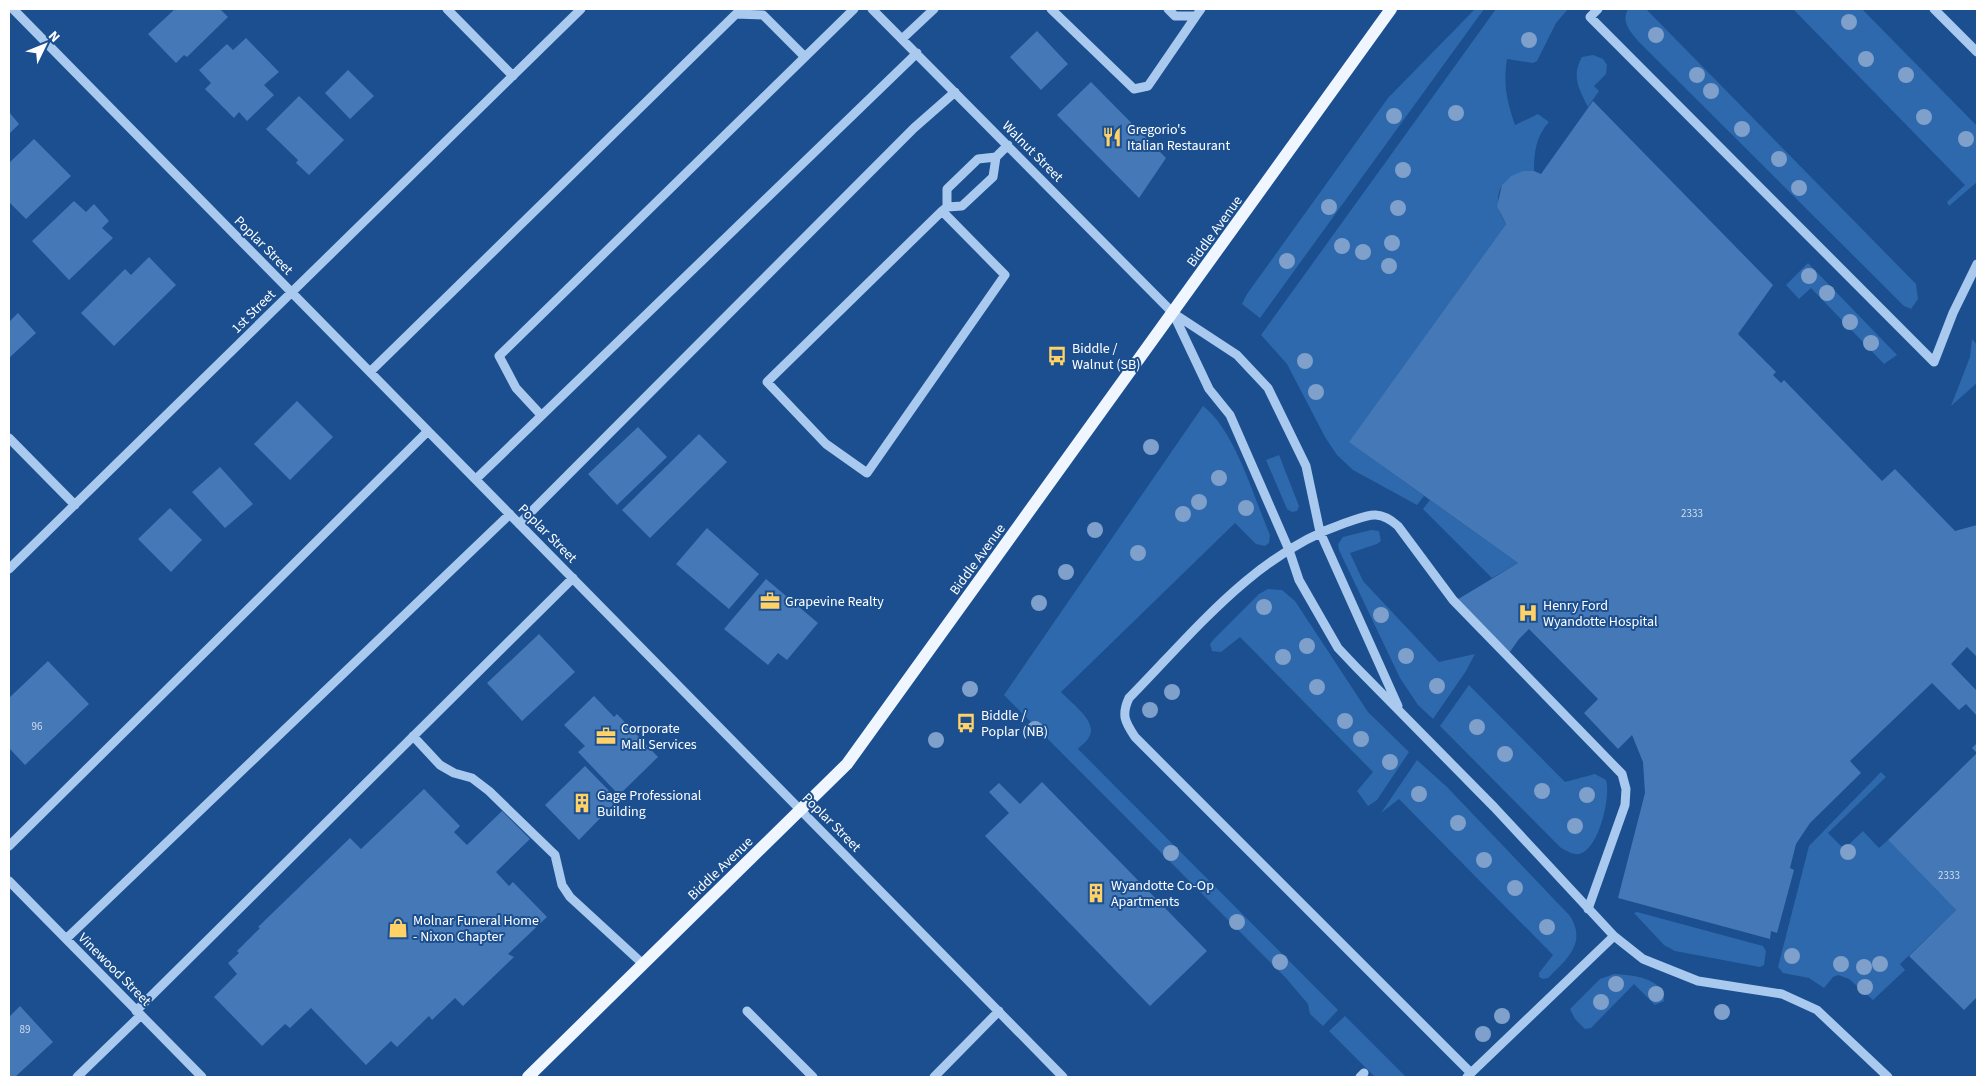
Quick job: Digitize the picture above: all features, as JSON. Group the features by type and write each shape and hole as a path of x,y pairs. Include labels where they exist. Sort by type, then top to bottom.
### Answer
{"main road":[{"name":"Biddle Avenue","path":"528,1077 847,764 1392,9"}],"street":[{"name":"Poplar Street","path":"13,9 1064,1077"},
{"path":"447,9 513,76"},
{"name":"1st Street","path":"9,569 581,9"},
{"path":"541,415 516,388 498,356 854,9"},
{"name":"Walnut Street","path":"872,9 1173,313"},
{"path":"902,39 934,9"},
{"path":"1051,9 1134,89 1148,86 1198,12"},
{"path":"1168,9 1175,16 1198,12"},
{"path":"1598,9 1590,17 1934,362 1950,320 1977,267"},
{"path":"1934,9 1977,52"},
{"path":"370,372 736,14 763,15 805,57"},
{"path":"476,479 916,53"},
{"path":"519,524 914,128 955,92"},
{"path":"944,209 947,189 978,159 996,157 1008,146"},
{"path":"944,209 1005,275 867,473 826,444 767,382 944,209 962,206 993,177 996,157"},
{"path":"1173,313 1238,355 1268,388 1306,466 1320,532 1401,713"},
{"path":"1173,313 1209,389 1230,415 1289,550 1299,580 1338,648 1494,807 1614,936 1644,959 1698,980 1782,994 1817,1010 1888,1077"},
{"path":"9,846 428,431"},
{"path":"9,438 75,505"},
{"path":"66,939 510,514"},
{"path":"1588,909 1625,805 1626,789 1622,774 1453,600 1392,521 1374,514 1320,532 1289,550 1242,582 1129,698 1123,710 1126,724 1135,737 1469,1075 1614,936"},
{"path":"76,1077 413,736 573,578"},
{"path":"413,736 440,765 472,778 489,791 555,855 562,885 570,897 643,964"},
{"name":"Vinewood Street","path":"9,881 202,1077"},
{"path":"747,1011 813,1077"},
{"path":"934,1077 999,1011"}],"shaded area":[{"path":"1475,9 1484,9 1260,318 1242,304 1247,294 1388,98"},
{"path":"1496,9 1568,9 1556,23 1537,61 1533,63 1507,59 1506,93 1515,125 1538,114 1549,122 1541,133 1537,145 1534,171 1514,175 1501,187 1498,204 1506,224 1350,442 1424,496 1417,505 1353,470 1337,455 1325,437 1287,364 1261,335"},
{"path":"1628,9 1646,9 1916,284 1918,299 1911,309 1904,306 1638,41 1629,30 1626,22 1625,18"},
{"path":"1793,9 1862,9 1977,126 1977,182 1949,206 1947,202 1965,185"},
{"path":"1593,55 1603,59 1607,65 1606,74 1594,86 1599,91 1588,107 1579,88 1577,70 1582,57"},
{"path":"1808,263 1897,355 1884,364 1811,288 1799,299 1786,285"},
{"path":"1972,339 1977,345 1977,383 1951,406 1970,357"},
{"path":"1203,406 1225,431 1234,448 1270,535 1269,543 1265,546 1256,544 1235,523 1061,692 1082,713 1090,725 1089,737 1078,749 1338,1010 1323,1026 1310,1014 1308,1004 1285,977 1004,695"},
{"path":"1279,455 1299,506 1297,511 1292,512 1287,509 1266,460"},
{"path":"1430,500 1518,563 1492,578 1423,509"},
{"path":"1371,530 1379,531 1381,541 1350,553 1363,581 1439,662 1475,654 1466,671 1433,719 1418,705 1400,678 1339,550 1338,544 1343,537"},
{"path":"1268,589 1282,590 1295,601 1368,712 1409,752 1377,800 1368,806 1357,791 1373,772 1240,637 1221,652 1212,651 1210,644 1214,639 1259,594"},
{"path":"1469,685 1565,782 1595,774 1606,780 1607,798 1602,821 1598,833 1586,850 1577,854 1561,848 1440,726"},
{"path":"1417,760 1447,787 1570,916 1575,926 1576,942 1568,957 1548,978 1543,979 1539,977 1539,973 1553,955 1399,799 1381,813"},
{"path":"1881,772 1886,777 1828,833 1844,849 1863,831 1879,848 1888,840 1956,910 1900,964 1905,970 1873,1000 1849,979 1838,975 1833,977 1824,988 1809,978 1783,973 1778,967 1809,846"},
{"path":"1637,912 1763,946 1766,951 1764,965 1760,967 1675,951 1664,945 1634,913"},
{"path":"1614,974 1629,975 1653,982 1663,993 1664,1001 1655,1005 1634,984 1591,1028 1585,1029 1575,1019 1570,1009 1600,979"},
{"path":"1345,1016 1406,1077 1375,1077 1329,1031"}],"building":[{"path":"175,9 220,9 228,17 187,57 184,55 176,63 148,34"},
{"path":"1037,31 1068,64 1041,90 1010,57"},
{"path":"246,38 279,72 264,85 274,95 247,121 239,112 234,118 205,89 211,83 199,70 227,44 233,50"},
{"path":"348,70 374,96 350,119 325,93"},
{"name":"Gregorio's Italian Restaurant","path":"1091,82 1166,158 1139,198 1057,115"},
{"path":"299,96 344,140 309,175 296,163 298,160 266,129"},
{"path":"1593,101 1773,285 1738,334 1776,372 1773,375 1781,383 1784,380 1882,481 1895,469 1955,531 1977,525 1977,657 1967,647 1951,664 1977,691 1977,716 1966,704 1959,710 1932,683 1850,761 1861,773 1810,823 1796,844 1790,868 1794,870 1777,933 1771,931 1770,939 1618,898 1645,793 1643,762 1632,735 1618,749 1584,713 1598,699 1529,629 1507,656 1455,601 1518,563 1349,442 1506,224 1497,206 1502,185 1511,176 1523,171 1534,171 1541,174"},
{"path":"9,112 19,124 9,134"},
{"path":"34,139 71,176 26,219 9,202 9,163"},
{"path":"74,201 86,212 94,204 109,221 102,228 113,238 69,280 32,241"},
{"path":"149,257 176,285 114,346 81,313 125,269 131,275"},
{"path":"18,313 36,333 9,358 9,322"},
{"path":"297,401 333,437 290,480 254,444"},
{"path":"638,427 667,457 617,505 588,474"},
{"path":"699,434 727,462 650,538 622,510"},
{"path":"220,467 253,504 225,528 192,492"},
{"path":"170,508 202,540 171,572 138,539"},
{"path":"707,528 759,574 729,609 676,564"},
{"name":"Grapevine Realty","path":"766,579 818,623 787,660 778,653 768,665 724,629"},
{"path":"539,634 575,672 522,721 487,683"},
{"path":"48,661 89,704 25,765 9,748 9,698"},
{"name":"Corporate Mall Services","path":"594,696 614,717 617,714 658,757 619,795 578,752 585,746 564,725"},
{"path":"1977,743 1977,753 1972,748"},
{"path":"1977,753 1977,997 1964,1010 1909,956 1956,910 1888,840"},
{"name":"Gage Professional Building","path":"585,766 618,800 579,840 545,805"},
{"name":"Wyandotte Co-Op Apartments","path":"1042,782 1207,951 1150,1006 985,836 1009,813 989,792 999,783 1020,804"},
{"name":"Molnar Funeral Home - Nixon Chapter","path":"424,789 460,826 454,832 467,845 502,811 530,839 496,872 509,886 513,882 547,917 508,954 514,957 463,1006 455,998 432,1020 429,1016 397,1047 391,1041 366,1065 311,1008 290,1028 285,1024 262,1046 214,997 237,974 228,963 260,928 258,927 350,838 361,849"},
{"path":"20,1006 53,1042 15,1077 11,1077 9,1075 9,1017"}],"place":[{"name":"Gregorio's Italian Restaurant","path":"1112,137"},
{"name":"Biddle / Walnut (SB)","path":"1057,356"},
{"name":"Grapevine Realty","path":"770,601"},
{"name":"Henry Ford Wyandotte Hospital","path":"1528,613"},
{"name":"Biddle / Poplar (NB)","path":"966,723"},
{"name":"Corporate Mall Services","path":"606,736"},
{"name":"Gage Professional Building","path":"582,803"},
{"name":"Wyandotte Co-Op Apartments","path":"1096,893"},
{"name":"Molnar Funeral Home - Nixon Chapter","path":"398,928"}]}
